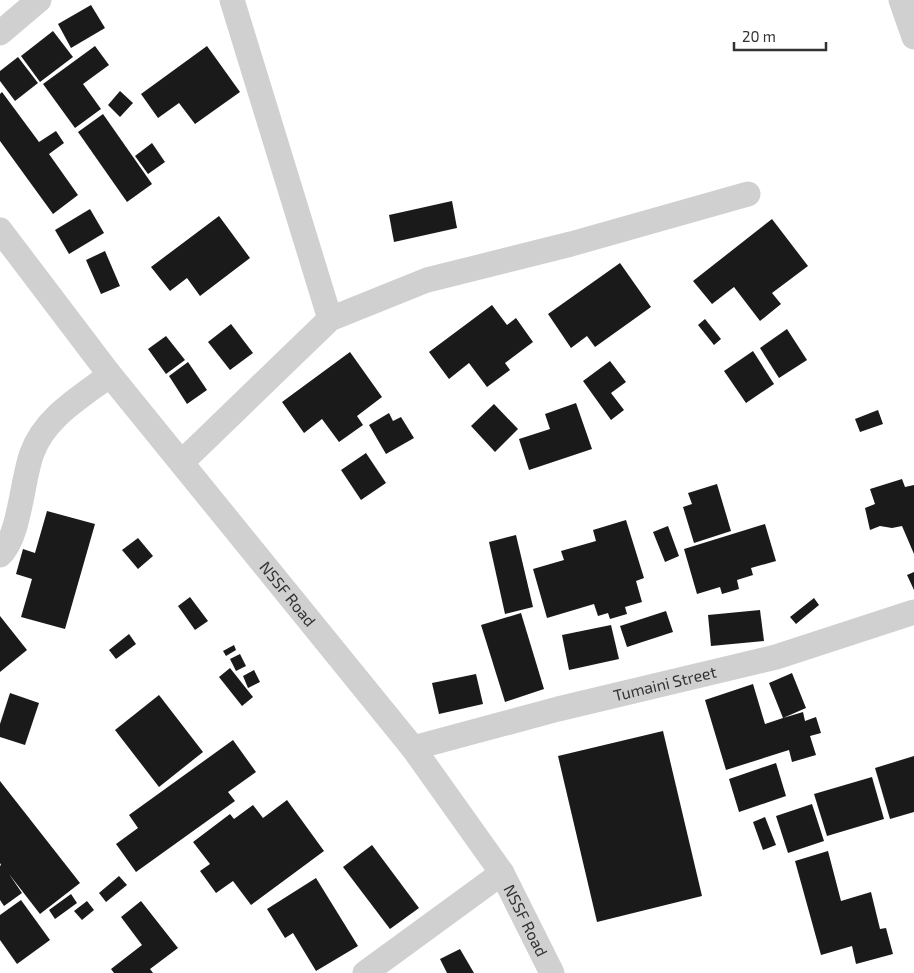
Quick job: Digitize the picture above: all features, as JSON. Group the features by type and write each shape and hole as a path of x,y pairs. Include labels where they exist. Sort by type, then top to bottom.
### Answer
{"street":[{"path":"0,33 39,0"},
{"path":"232,0 330,318"},
{"path":"901,0 914,37"},
{"path":"182,462 330,318 427,280 571,244 748,194"},
{"name":"NSSF Road","path":"0,230 110,374 413,748 502,873 552,973"},
{"path":"0,555 6,550 18,517 32,452 50,421 110,374"},
{"name":"Tumaini Street","path":"413,748 558,709 776,657 914,612"},
{"path":"365,973 502,873"}],"building":[{"path":"91,5 105,28 71,48 58,24"},
{"path":"53,31 73,57 40,82 21,56"},
{"path":"95,46 109,65 83,84 101,109 75,128 43,84"},
{"path":"207,46 240,92 195,124 179,103 158,118 141,94"},
{"path":"18,57 38,83 15,101 0,81 0,71"},
{"path":"120,91 133,103 120,117 108,105"},
{"path":"2,92 39,142 56,131 64,143 49,154 78,195 53,214 0,141 0,94"},
{"path":"103,114 152,184 127,202 78,132"},
{"path":"152,143 165,162 148,174 135,156"},
{"path":"452,201 457,228 394,242 389,215"},
{"path":"90,209 104,233 69,254 55,230"},
{"path":"219,216 250,258 200,296 187,278 170,291 151,267"},
{"path":"772,219 808,266 772,293 781,304 760,321 734,287 712,304 693,281"},
{"path":"105,251 120,286 101,294 86,260"},
{"path":"620,263 651,307 595,347 587,336 571,348 548,314"},
{"path":"492,305 507,325 516,318 533,342 505,363 510,370 487,387 469,363 449,379 429,352"},
{"path":"705,319 721,339 714,345 698,325"},
{"path":"231,324 253,353 230,370 208,342"},
{"path":"787,329 807,360 779,378 760,348"},
{"path":"166,336 185,360 166,374 148,349"},
{"path":"753,351 774,384 746,403 724,371"},
{"path":"350,352 382,397 357,416 363,425 339,442 322,419 304,433 282,402"},
{"path":"610,361 626,382 611,393 624,410 611,420 583,381"},
{"path":"188,362 207,390 187,404 169,376"},
{"path":"576,403 592,449 529,470 519,439 550,429 545,414"},
{"path":"494,404 518,429 495,452 471,426"},
{"path":"878,410 883,424 860,432 855,419"},
{"path":"389,413 393,421 401,417 414,438 386,454 369,425"},
{"path":"366,453 386,483 361,500 341,470"},
{"path":"902,479 905,487 914,485 914,554 902,526 892,528 880,526 870,530 865,508 875,504 870,489"},
{"path":"717,484 731,531 694,543 683,507 692,504 688,493"},
{"path":"47,511 95,524 65,629 21,617 32,579 16,574 23,549 35,553"},
{"path":"626,520 644,578 636,581 642,602 625,607 627,614 610,619 608,613 598,616 594,604 547,618 533,569 564,560 561,551 596,541 593,530"},
{"path":"765,524 776,561 751,568 753,575 737,580 739,589 722,594 720,587 697,594 684,549"},
{"path":"668,526 679,556 665,562 653,532"},
{"path":"516,535 533,607 505,614 489,542"},
{"path":"138,538 153,556 138,569 122,550"},
{"path":"914,572 914,590 907,575"},
{"path":"190,597 208,621 195,630 178,606"},
{"path":"814,598 819,605 796,624 790,617"},
{"path":"760,610 764,641 711,646 708,615"},
{"path":"666,611 673,632 627,647 620,626"},
{"path":"521,613 544,689 505,702 481,625"},
{"path":"0,616 27,650 0,672"},
{"path":"611,625 619,659 569,670 562,635"},
{"path":"129,634 136,644 116,659 109,650"},
{"path":"234,645 236,650 226,656 223,651"},
{"path":"240,654 246,666 236,671 230,659"},
{"path":"230,668 253,697 242,706 219,677"},
{"path":"254,670 260,682 248,688 243,676"},
{"path":"792,673 806,708 783,718 769,683"},
{"path":"476,674 483,704 439,714 432,683"},
{"path":"753,684 765,724 803,712 805,721 816,717 821,733 810,736 816,755 792,762 789,750 726,770 705,700"},
{"path":"10,693 39,703 25,745 0,737 0,724"},
{"path":"159,695 203,752 159,787 115,730"},
{"path":"663,731 702,896 597,922 558,756"},
{"path":"233,740 256,772 228,792 235,801 136,872 116,844 138,828 129,815"},
{"path":"914,756 914,812 890,819 875,768"},
{"path":"776,763 786,796 739,812 729,779"},
{"path":"872,777 884,819 827,836 814,794"},
{"path":"0,781 80,883 40,914 9,874 22,893 4,906 0,900"},
{"path":"287,800 324,851 251,905 233,881 216,893 200,871 210,864 193,842 230,814 234,819 253,805 263,818"},
{"path":"812,804 824,841 788,853 776,816"},
{"path":"765,817 776,845 763,850 753,822"},
{"path":"372,845 419,908 390,929 343,867"},
{"path":"828,851 841,901 871,892 880,929 886,928 893,954 856,964 852,946 821,955 795,861"},
{"path":"119,876 127,885 106,902 99,893"},
{"path":"316,878 358,946 316,971 293,933 285,938 267,909"},
{"path":"71,894 77,903 55,919 49,910"},
{"path":"21,900 50,940 17,964 0,940 0,915"},
{"path":"87,901 94,910 82,920 74,911"},
{"path":"141,901 178,948 150,969 153,973 114,973 111,969 142,945 121,917"},
{"path":"460,949 474,973 447,973 440,959"}]}
